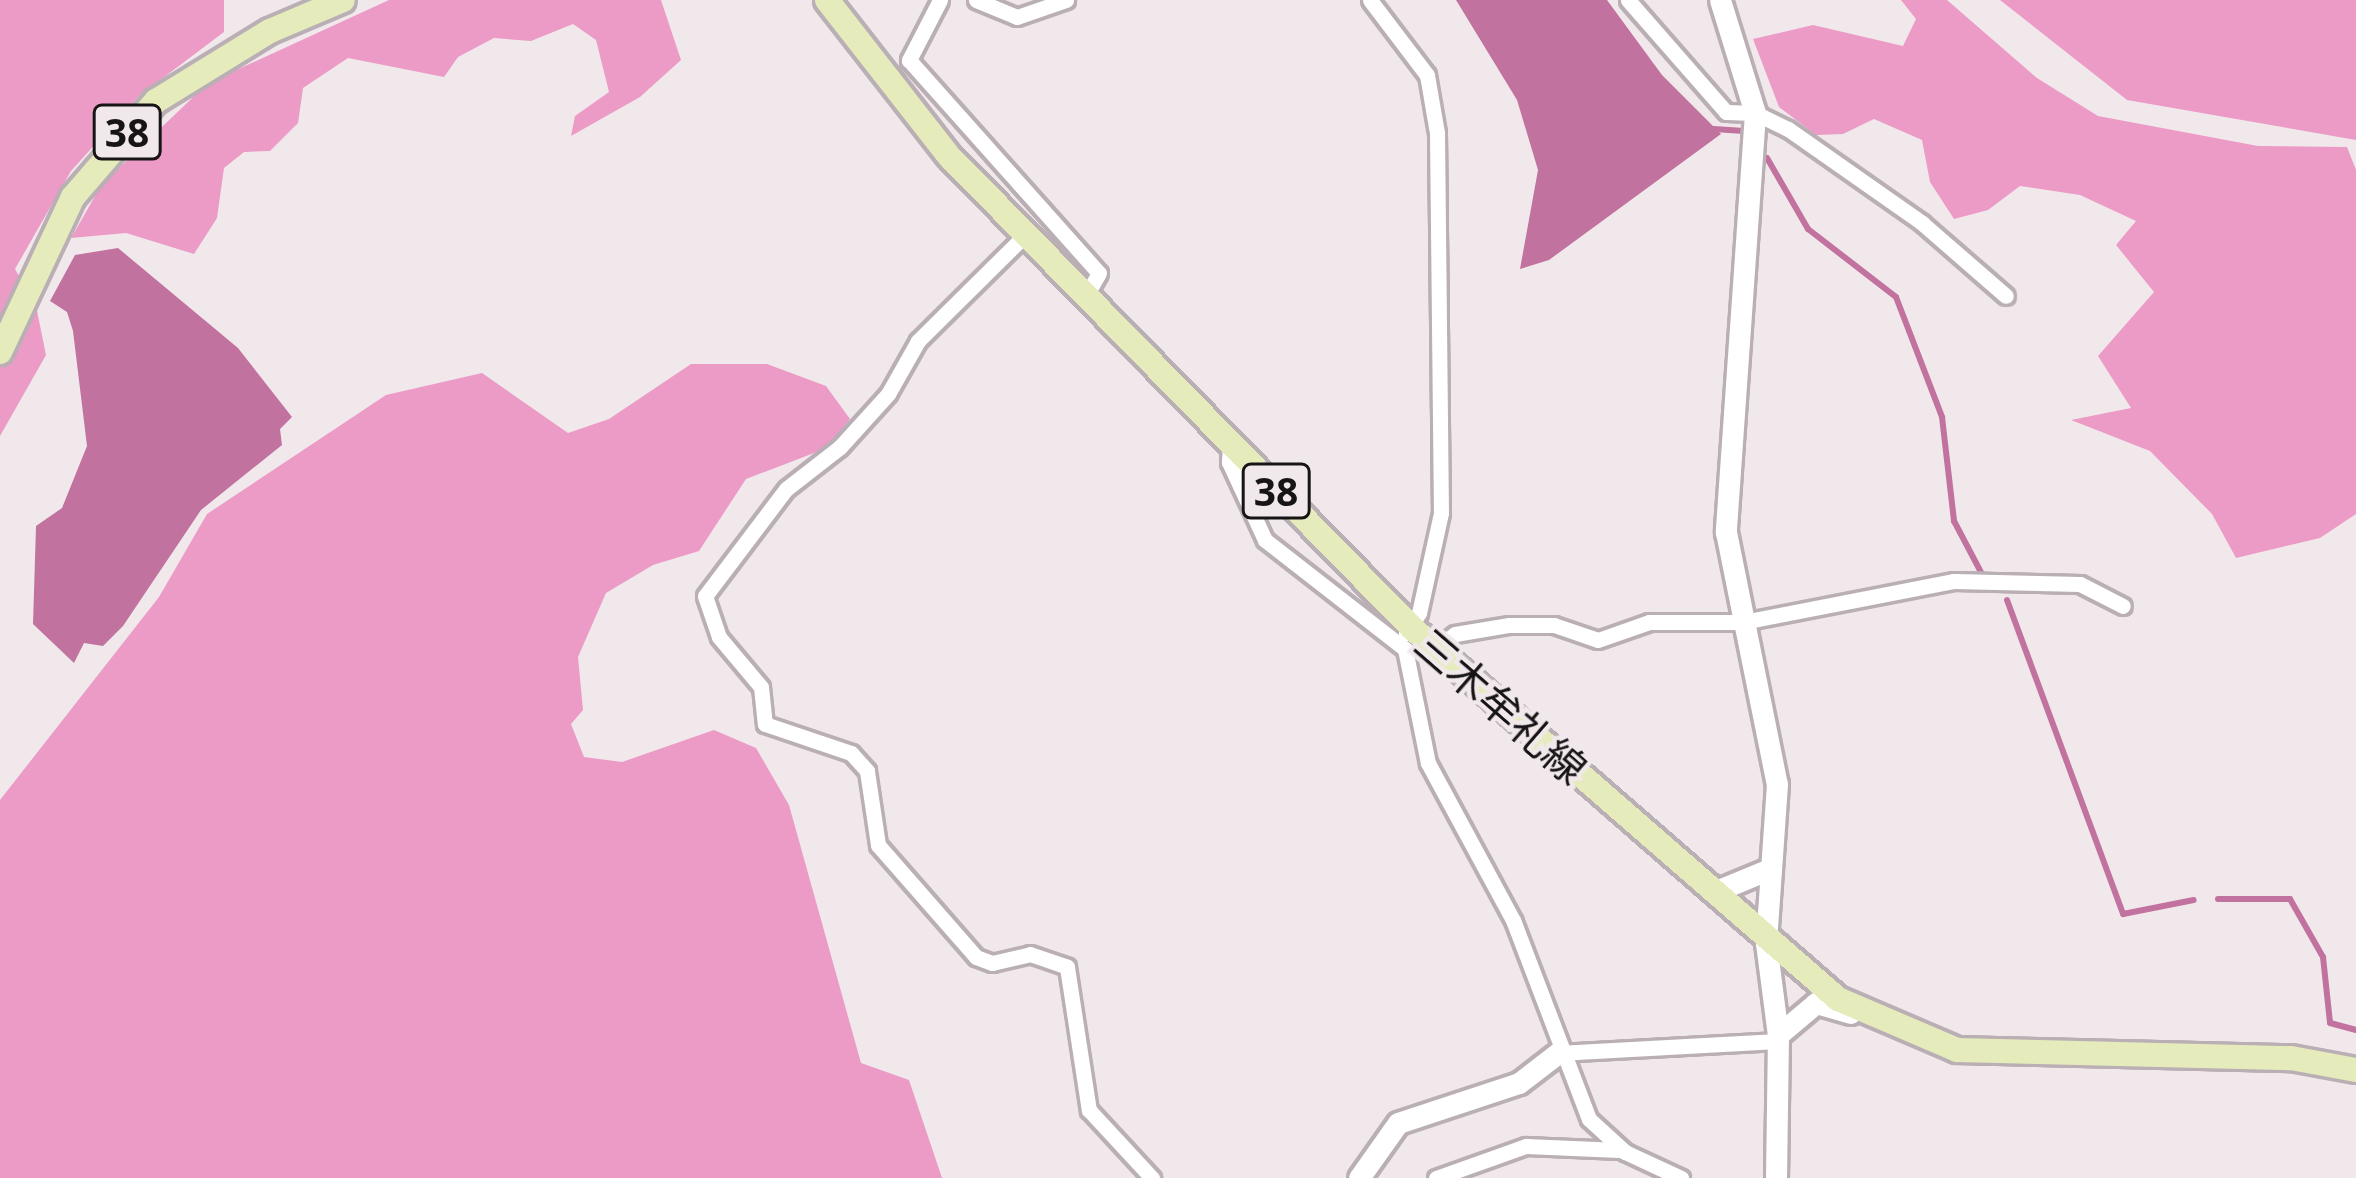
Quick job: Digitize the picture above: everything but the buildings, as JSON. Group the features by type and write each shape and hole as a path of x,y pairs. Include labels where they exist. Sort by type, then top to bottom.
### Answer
{"main road":[{"name":"38","path":"0,352 73,197 156,101 235,50 343,0"},
{"name":"三木牟礼線","path":"827,0 949,156 1406,634 1436,649 1766,943 1838,999 1895,1029 1991,1054 2291,1058 2356,1070"}],"street":[{"path":"940,0 908,60 1100,273 1085,296"},
{"path":"976,0 1017,17 1066,0"},
{"path":"1370,0 1426,75 1438,133 1441,514 1406,634 1428,763 1530,958 1558,1053 1589,1119 1625,1151 1681,1178"},
{"path":"1628,0 1701,91 1726,112 1755,113 1922,223 2006,296"},
{"path":"1720,0 1755,113 1726,532 1777,784 1767,870 1766,943 1778,1038 1776,1178"},
{"path":"1025,235 918,341 888,394 840,447 786,488 705,596 719,637 761,687 765,724 851,753 867,771 878,845 976,957 992,962 1030,954 1067,967 1089,1110 1152,1178"},
{"path":"1230,446 1229,462 1265,540 1406,634"},
{"path":"1436,649 1455,634 1509,625 1554,625 1598,640 1649,622 1743,622 1954,581 2080,584 2123,605"},
{"path":"1714,892 1767,870"},
{"path":"1359,1178 1398,1123 1519,1083 1558,1053 1778,1038 1816,1003 1895,1029"},
{"path":"1436,1178 1526,1146 1625,1151"}],"shaded area":[{"path":"0,0 224,0 224,32 139,96 71,171 15,269 36,306 46,355 0,436"},
{"path":"389,0 661,0 681,60 640,97 571,136 575,116 609,92 596,40 573,24 531,41 494,38 458,57 444,77 348,58 303,88 298,123 270,151 244,152 224,168 217,218 194,254 126,233 71,238 102,184 208,83"},
{"path":"1456,0 1607,0 1662,75 1721,134 1549,260 1520,269 1538,170 1517,100"},
{"path":"1901,0 1947,0 2037,78 2098,116 2258,146 2347,147 2356,170 2356,514 2320,538 2236,558 2212,514 2150,451 2071,420 2131,408 2098,356 2154,292 2116,245 2136,221 2080,195 2020,186 1988,210 1954,219 1930,182 1922,140 1874,119 1843,134 1816,135 1779,107 1753,39 1813,25 1903,46 1916,19"},
{"path":"2000,0 2356,0 2356,140 2127,100"},
{"path":"118,248 238,348 292,417 280,429 282,445 201,510 123,626 103,646 84,643 74,663 33,624 36,526 62,508 87,446 73,331 67,312 50,301 75,255"},
{"path":"691,364 767,364 826,386 850,419 827,448 746,479 699,551 653,565 606,593 578,657 583,710 571,724 584,757 622,762 714,730 756,748 789,805 861,1063 909,1080 942,1178 0,1178 0,800 159,597 207,514 386,395 482,373 568,433 609,419"}],"waterway":[{"path":"1714,129 1740,131"},
{"path":"1767,158 1808,229 1896,297 1942,417 1954,521 1984,578"},
{"path":"2007,600 2123,914 2194,900"},
{"path":"2218,899 2290,899 2323,957 2330,1023 2356,1030"}]}
